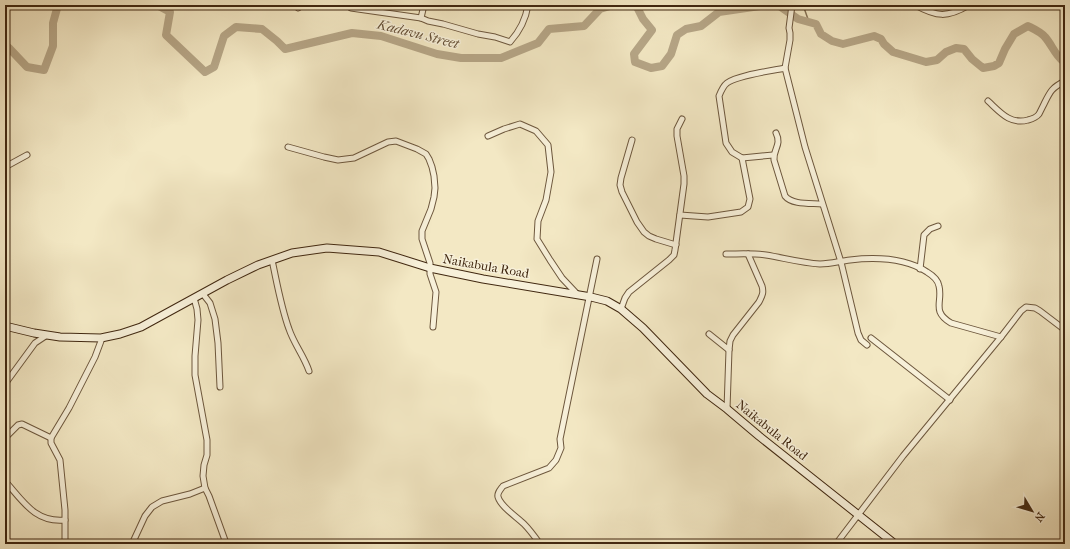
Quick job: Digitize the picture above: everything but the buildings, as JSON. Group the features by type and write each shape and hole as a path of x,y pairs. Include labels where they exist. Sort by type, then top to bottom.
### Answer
{"street":[{"path":"421,18 424,5"},
{"path":"351,8 421,18 510,42 516,35 526,14 528,5"},
{"path":"915,5 928,12 943,15 958,11 969,5"},
{"path":"792,7 789,28 790,40 785,68 805,147 841,262 858,333 861,340 867,345"},
{"path":"773,155 742,158 732,152 726,143 719,96 721,91 728,83 741,77 785,68"},
{"path":"988,101 1006,118 1014,122 1033,119 1039,114 1050,92 1056,86 1065,81"},
{"path":"621,309 629,292 674,255 684,184 677,129 682,118"},
{"path":"488,136 520,124 536,130 548,145 551,172 546,200 538,221 537,239 562,278 578,295"},
{"path":"776,133 779,142 773,155 785,196 787,199 794,202 822,204"},
{"path":"632,140 620,178 622,192 644,232 656,239 676,245"},
{"path":"288,147 338,160 354,158 388,142 396,141 426,154 432,167 435,188 431,209 422,231 422,238 430,262 430,274 436,292 433,327"},
{"path":"5,167 27,155"},
{"path":"680,215 708,217 741,212 746,209 750,199 742,158"},
{"path":"920,269 924,235 930,229 938,226"},
{"name":"Naikabula Road","path":"5,326 60,337 101,338 120,334 142,327 258,265 292,253 327,248 379,252 430,268 483,279 589,296 606,301 621,309 643,328 707,394 895,544"},
{"path":"726,254 764,255 819,264 831,264 856,259 877,258 898,261 920,269 934,277 939,286 939,309 946,320 1001,337"},
{"path":"727,409 730,341 762,296 763,291 748,254"},
{"path":"540,544 525,524 502,504 498,497 498,491 502,486 550,468 556,460 561,448 560,439 597,258"},
{"path":"272,260 289,329 295,345 306,362 309,371"},
{"path":"203,294 210,303 215,319 218,343 220,387"},
{"path":"194,298 198,320 194,375 207,440 203,472 205,488 226,543"},
{"path":"836,544 903,456 1021,311 1026,307 1040,310 1065,330"},
{"path":"709,334 729,350"},
{"path":"5,384 35,343 47,335"},
{"path":"65,544 65,510 60,460 51,443 51,438 52,434 69,408 95,357 101,338"},
{"path":"871,338 950,400"},
{"path":"5,438 18,425 22,424 51,438"},
{"path":"5,481 27,506 38,515 50,520 65,520"},
{"path":"132,544 145,516 152,507 162,501 190,494 205,488"}],"waterway":[{"name":"Kadavu Street","path":"5,52 9,48 27,67 44,70 53,46 53,23 58,5"},
{"name":"Kadavu Street","path":"157,5 170,12 166,35 205,72 214,67 224,36 236,27 262,29 285,49 352,33 381,36 437,54 461,58 501,58 538,43 549,29 584,26 600,9 613,5"},
{"name":"Kadavu Street","path":"636,5 643,19 652,30 634,54 635,62 651,68 662,66 671,54 677,35 686,29 701,26 719,12 767,5"},
{"name":"Kadavu Street","path":"778,5 798,19 816,24 821,34 832,41 843,44 874,36 881,39 893,52 926,62 937,60 946,52 956,48 964,49 972,59 983,68 994,66 999,63 1014,34 1028,26 1043,35 1058,56 1065,61"},
{"path":"803,5 809,22"}]}
